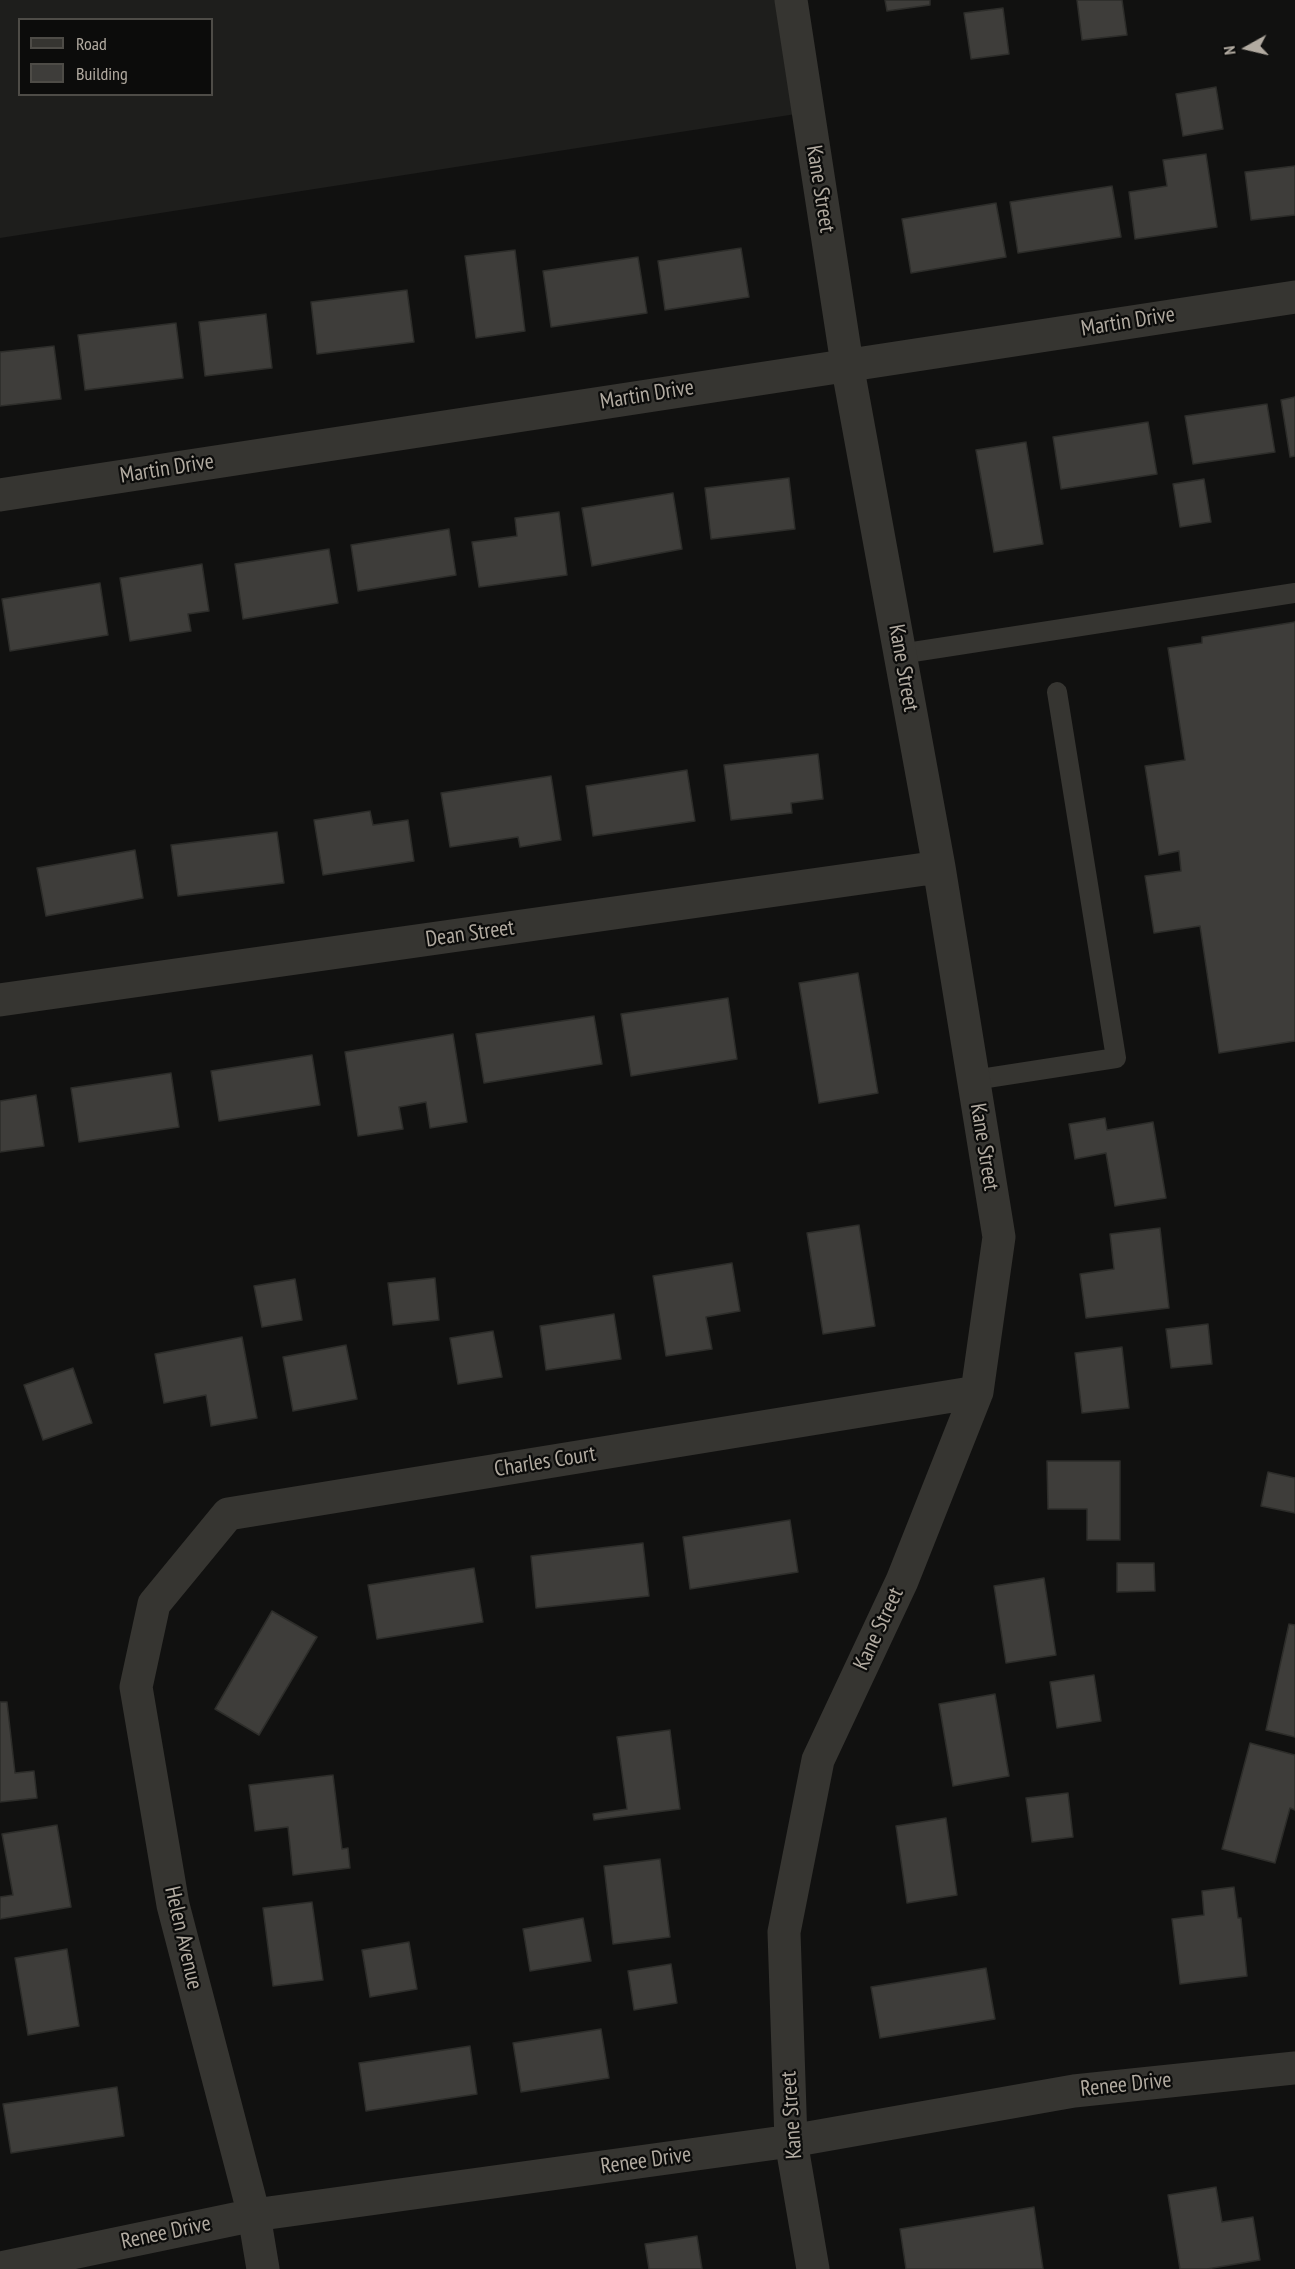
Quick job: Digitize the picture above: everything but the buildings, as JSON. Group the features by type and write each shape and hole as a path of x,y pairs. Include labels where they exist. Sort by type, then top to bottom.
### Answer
{"street":[{"name":"Kane Street","path":"791,0 847,364 939,867 999,1237 977,1392 902,1581 818,1760 784,1932 792,2141 813,2269"},
{"name":"Martin Drive","path":"0,495 1295,297"},
{"name":"Dean Street","path":"0,1000 939,867"},
{"name":"Charles Court","path":"154,1604 228,1514 977,1392"},
{"name":"Helen Avenue","path":"154,1604 136,1687 173,1905 254,2215 263,2269"},
{"name":"Renee Drive","path":"0,2268 254,2215 792,2141 1074,2091 1295,2068"}],"lane":[{"path":"900,654 1295,593"},
{"path":"974,1080 1116,1058 1057,692"}],"shaded area":[{"path":"0,0 778,0 796,114 0,238"}]}
